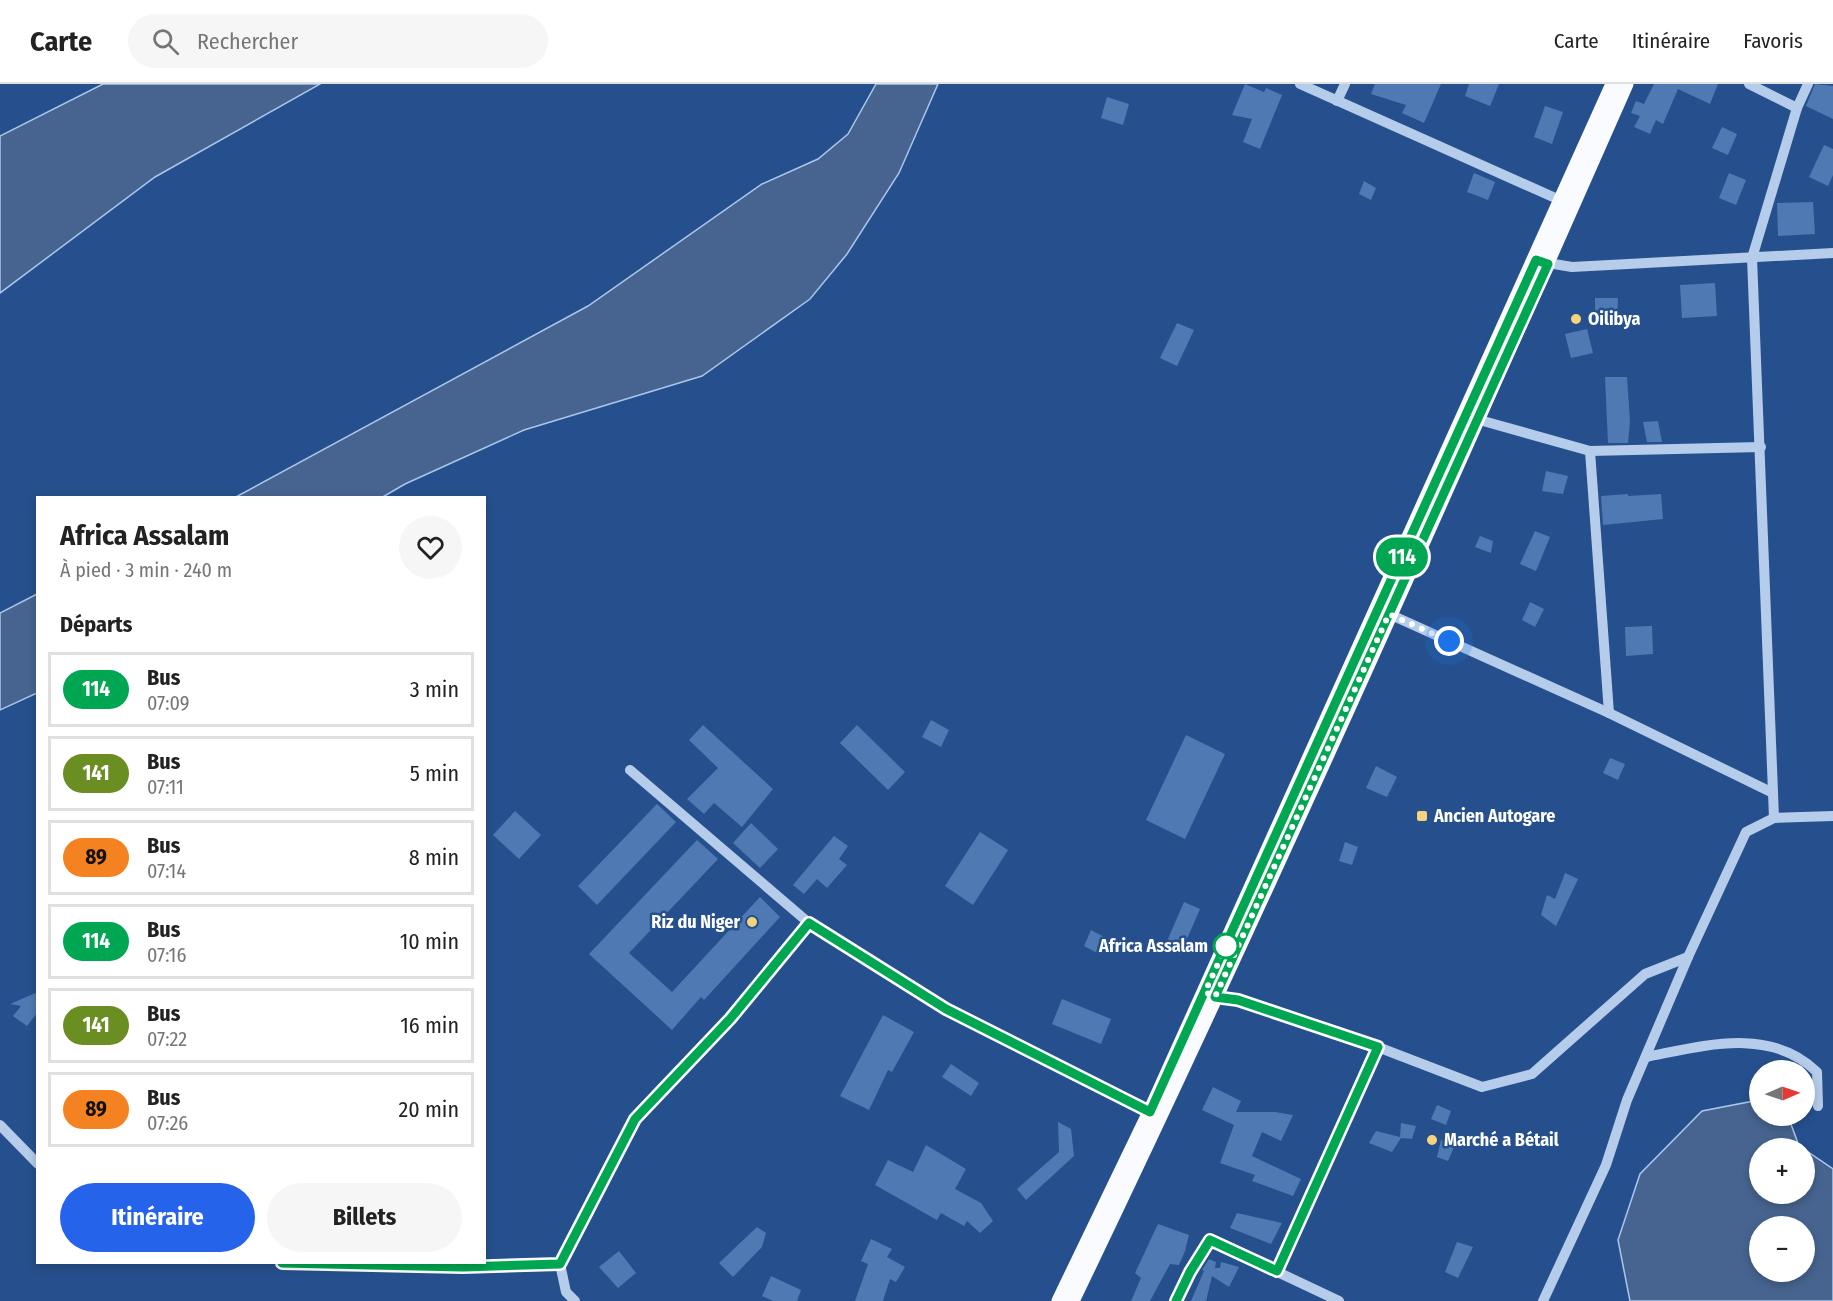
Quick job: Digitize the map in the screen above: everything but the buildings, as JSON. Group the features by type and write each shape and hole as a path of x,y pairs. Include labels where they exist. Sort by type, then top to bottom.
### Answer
{"main road":[{"path":"1210,994 1389,614 1476,419 1542,262 1562,201 1613,84"},
{"path":"1072,1301 1542,262 1626,84"},
{"path":"1059,1301 1156,1114"}],"street":[{"path":"1300,84 1562,201"},
{"path":"1337,101 1345,84"},
{"path":"1749,84 1797,108"},
{"path":"1774,818 1752,258 1797,108 1808,84"},
{"path":"1542,262 1572,267 1833,253"},
{"path":"1476,419 1590,451 1761,447"},
{"path":"1590,451 1609,713"},
{"path":"1389,614 1609,713 1773,793"},
{"path":"630,770 809,923 946,1009 1156,1114"},
{"path":"1544,1301 1606,1166 1627,1100 1688,957 1746,832 1774,818 1833,816"},
{"path":"575,1301 566,1292 560,1264 635,1119 730,1019 809,923"},
{"path":"1210,994 1238,1000 1378,1047 1482,1087 1532,1074 1645,974 1688,957"},
{"path":"1646,1057 1699,1047 1744,1043 1776,1046 1802,1058 1816,1072 1818,1106"},
{"path":"1277,1271 1378,1047"},
{"path":"0,1125 36,1162"},
{"path":"1176,1301 1190,1272 1210,1240 1339,1301"},
{"path":"327,1264 463,1267 560,1264"}],"water":[{"path":"103,84 320,84 155,177 0,293 0,136"},
{"path":"876,84 938,84 899,173 847,254 810,299 702,376 524,430 405,484 384,496 238,496 588,306 762,184 818,159 848,134"},
{"path":"36,595 36,693 0,710 0,613"},
{"path":"1749,1102 1749,1126 1792,1126 1796,1138 1749,1138 1749,1204 1815,1204 1815,1157 1833,1169 1833,1301 1630,1301 1618,1240 1640,1174 1702,1111"}],"bus line":[{"name":"114","path":"284,1264 463,1267 560,1264 635,1119 730,1019 809,923 946,1009 1150,1112 1536,260 1548,264 1215,997 1238,1000 1336,1031 1378,1047 1277,1271 1210,1240 1190,1272 1176,1301"}],"place":[{"name":"Oilibya","path":"1576,319"},
{"name":"Ancien Autogare","path":"1422,816"},
{"name":"Riz du Niger","path":"752,922"},
{"name":"Africa Assalam","path":"1226,946"},
{"name":"Marché a Bétail","path":"1432,1140"}],"route":[{"path":"1226,946 1205,992 1215,997 1389,614 1449,641"}]}
